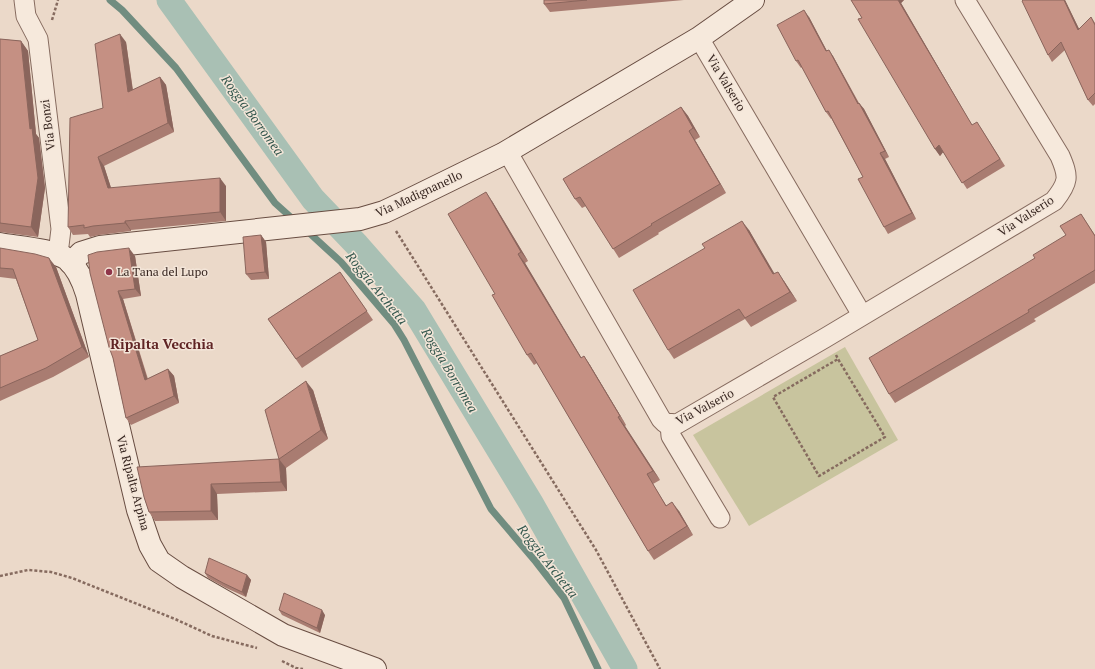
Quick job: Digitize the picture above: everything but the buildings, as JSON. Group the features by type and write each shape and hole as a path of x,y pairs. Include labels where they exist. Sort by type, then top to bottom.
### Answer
{"street":[{"name":"Via Bonzi","path":"24,0 26,16 38,39 65,258"},
{"name":"Via Madignanello","path":"65,258 100,247 360,219 384,212 507,152 699,38 753,0"},
{"name":"Via Valserio","path":"507,152 661,419 665,423 676,424 825,338 1054,201 1063,190 1066,182 1066,171 1060,156 965,0"},
{"name":"Via Valserio","path":"699,38 862,315"},
{"path":"0,244 65,258"},
{"name":"Via Ripalta Arpina","path":"65,258 80,275 87,294 138,510 150,546 159,561 182,577 283,635 375,669"},
{"name":"Via Valserio","path":"670,424 671,436 720,518"}],"path":[{"path":"384,212 596,550 660,669"},
{"path":"825,338 838,359 885,437 819,476 773,397 838,359"},
{"path":"0,576 28,570 51,572 72,578 212,636 262,650"},
{"path":"279,659 296,668 303,669"}],"shaded area":[{"path":"845,347 898,440 749,526 693,435"}],"waterway":[{"name":"Roggia Archetta","path":"110,0 122,10 176,68 275,203 295,221"},
{"name":"Roggia Borromea","path":"169,0 313,199 357,245 414,310 531,503 625,669"},
{"name":"Roggia Archetta","path":"305,229 341,262 394,324 404,340 491,509 564,598 598,669"}],"place":[{"name":"La Tana del Lupo","path":"109,272"}],"district":[{"name":"Ripalta Vecchia","path":"162,344"}]}
